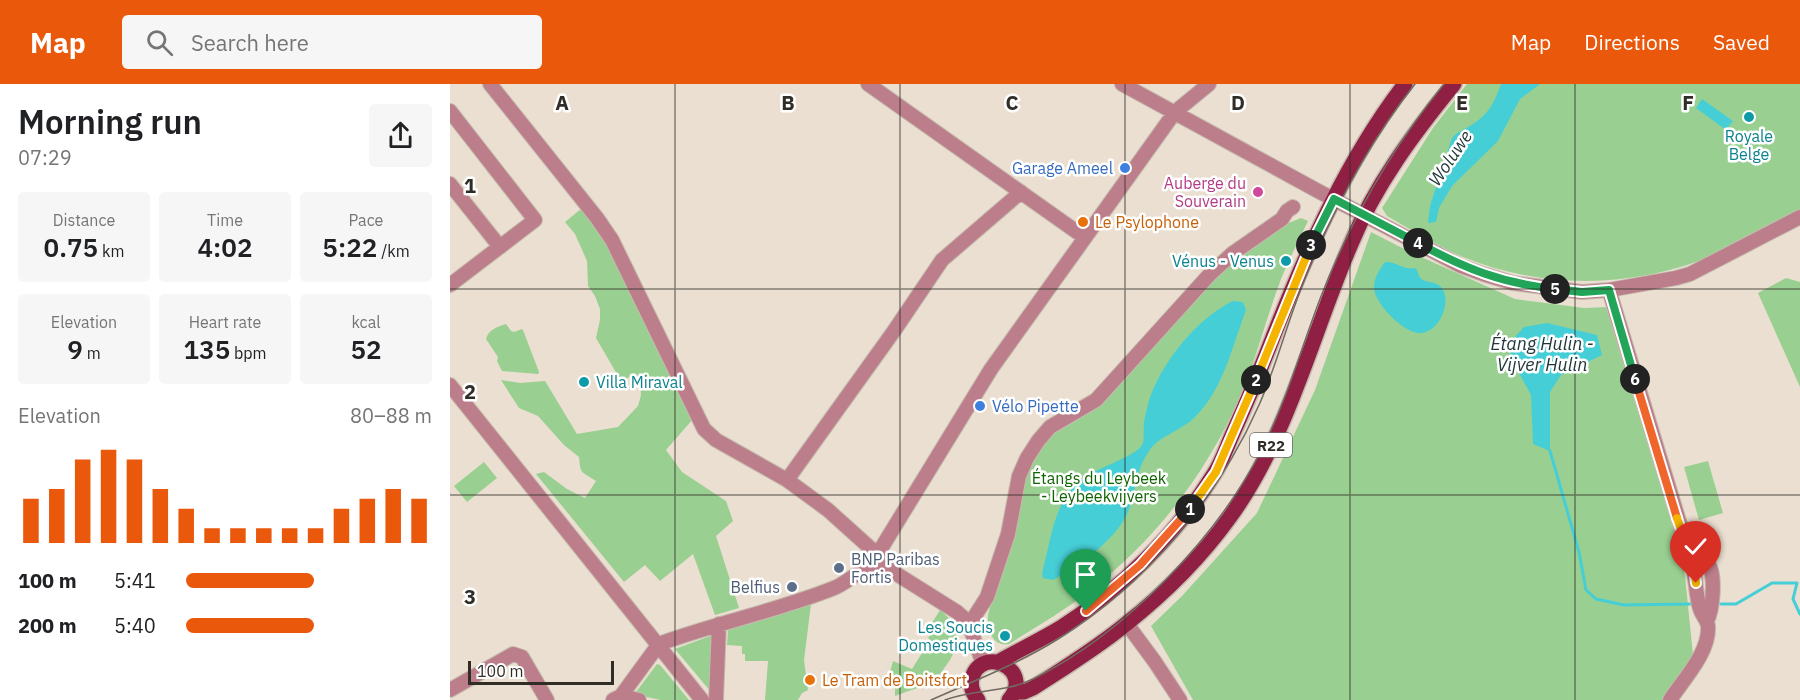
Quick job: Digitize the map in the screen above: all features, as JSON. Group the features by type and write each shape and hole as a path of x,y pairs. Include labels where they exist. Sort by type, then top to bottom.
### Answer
{"main road":[{"name":"R22","path":"990,663 1062,627 1106,595 1140,565 1187,513 1216,472 1314,239 1334,199 1364,145 1405,84"},
{"name":"R22","path":"1012,697 1033,688 1126,624 1163,592 1230,516 1253,478 1288,408 1351,242 1365,215 1381,185 1410,142 1454,84"},
{"path":"976,699 972,689 972,677 976,670 990,663 1005,665 1013,673 1016,681 1012,697"}],"street":[{"path":"490,84 612,240 704,429 716,440 787,480 828,510 887,568 957,612 970,616 971,622"},
{"path":"868,84 1084,237"},
{"path":"1122,84 1461,266 1513,283 1582,292 1609,290 1676,278 1800,217"},
{"path":"617,698 658,644 839,586 877,560 991,369 1175,112 1209,84"},
{"path":"450,111 535,220 450,285"},
{"path":"450,184 500,247"},
{"path":"787,480 942,260 1021,192"},
{"path":"971,622 987,597 1008,534 1019,476 1038,441 1050,427 1096,400 1210,274 1233,253 1282,219 1293,207"},
{"path":"1609,290 1694,567 1701,613 1707,621 1708,629 1704,647 1670,700"},
{"path":"450,385 702,700"},
{"path":"971,622 976,623 990,663"},
{"path":"716,700 719,624"},
{"path":"1126,624 1180,700"},
{"path":"450,690 513,654 522,657 547,700"},
{"path":"617,698 639,700"}],"green space":[{"path":"1467,84 1800,84 1800,210 1737,245 1696,262 1663,272 1630,278 1596,281 1529,276 1463,257 1387,216 1382,208 1433,128"},
{"path":"581,209 618,261 693,419 666,450 682,472 726,501 733,521 716,536 739,608 715,615 693,554 660,581 645,565 624,582 536,474 544,472 567,489 585,498 596,481 582,471 579,457 564,445 538,416 519,408 501,380 520,383 545,381 577,434 618,427 638,406 641,395 640,381 636,374 621,381 596,338 600,309 588,286 587,261 575,234 565,222"},
{"name":"Étangs du Leybeek - Leybeekvijvers","path":"1301,218 1308,221 1281,279 1239,399 1211,454 1194,480 1156,528 1113,572 1040,625 1009,644 998,643 988,626 988,615 1020,491 1036,452 1232,261 1286,224"},
{"path":"1371,232 1515,299 1584,308 1609,307 1674,516 1685,576 1693,655 1663,700 1193,700 1151,626 1182,596 1257,513 1315,390"},
{"path":"1786,278 1800,282 1800,387 1758,293"},
{"path":"506,324 511,331 523,330 538,374 502,371 497,361 498,357 486,339 491,331"},
{"path":"1708,461 1723,513 1699,520 1684,467"},
{"path":"484,462 497,478 467,502 454,486"},
{"path":"811,604 804,660 808,690 802,693 798,700 765,700 768,661 745,661 742,646 727,645 728,630"},
{"path":"940,610 951,621 956,633 956,646 950,660 939,675 930,682 895,696 895,681 888,679 893,661 912,669 930,640 928,638 936,626 932,623"},
{"path":"713,636 711,692 675,649"},
{"path":"657,664 689,700 661,700 637,695 636,692"}],"water":[{"name":"Woluwe","path":"1501,84 1540,84 1520,99 1498,141 1452,186 1439,208 1436,222 1428,223 1430,206 1452,138 1483,116 1494,101"},
{"path":"1702,99 1733,121 1726,130 1696,108"},
{"path":"1385,262 1416,268 1420,278 1441,287 1446,301 1441,317 1431,329 1418,333 1412,331 1390,316 1379,302 1374,284"},
{"path":"1233,301 1243,302 1246,310 1226,368 1212,395 1193,419 1158,441 1149,451 1139,471 1125,517 1109,539 1087,558 1053,580 1043,578 1042,573 1053,528 1066,496 1073,487 1089,475 1138,450 1142,445 1144,422 1153,389 1170,359 1181,344 1206,319"},
{"name":"Étang Hulin - Vijver Hulin","path":"1547,323 1597,335 1602,355 1561,375 1550,392 1550,451 1533,444 1531,395 1510,357 1513,339 1524,327"}],"waterway":[{"path":"1550,451 1579,552 1586,590 1596,599 1624,605 1691,604"},
{"path":"1721,604 1736,604 1772,583 1797,583 1793,599 1800,614"}],"tram line":[{"path":"931,700 996,672 1058,639 1121,593 1176,537 1222,474 1242,440 1270,378 1299,294 1322,239 1364,158 1415,84"},
{"path":"945,700 1011,687 1033,679 1067,660 1134,610 1194,549 1221,516 1244,481 1272,429 1320,299 1358,214 1406,134 1444,84"}],"place":[{"name":"Royale Belge","path":"1749,117"},
{"name":"Garage Ameel","path":"1125,168"},
{"name":"Auberge du Souverain","path":"1258,192"},
{"name":"Le Psylophone","path":"1083,222"},
{"name":"Vénus - Venus","path":"1286,261"},
{"name":"Villa Miraval","path":"584,382"},
{"name":"Vélo Pipette","path":"980,406"},
{"name":"BNP Paribas Fortis","path":"839,568"},
{"name":"Belfius","path":"792,587"},
{"name":"Les Soucis Domestiques","path":"1005,636"},
{"name":"Le Tram de Boitsfort","path":"810,680"}],"route":[{"path":"1086,611 1140,565 1164,540 1187,513 1216,472 1314,239 1334,199 1461,266 1483,274 1536,287 1582,292 1609,290 1666,483 1694,567 1696,583"}]}
